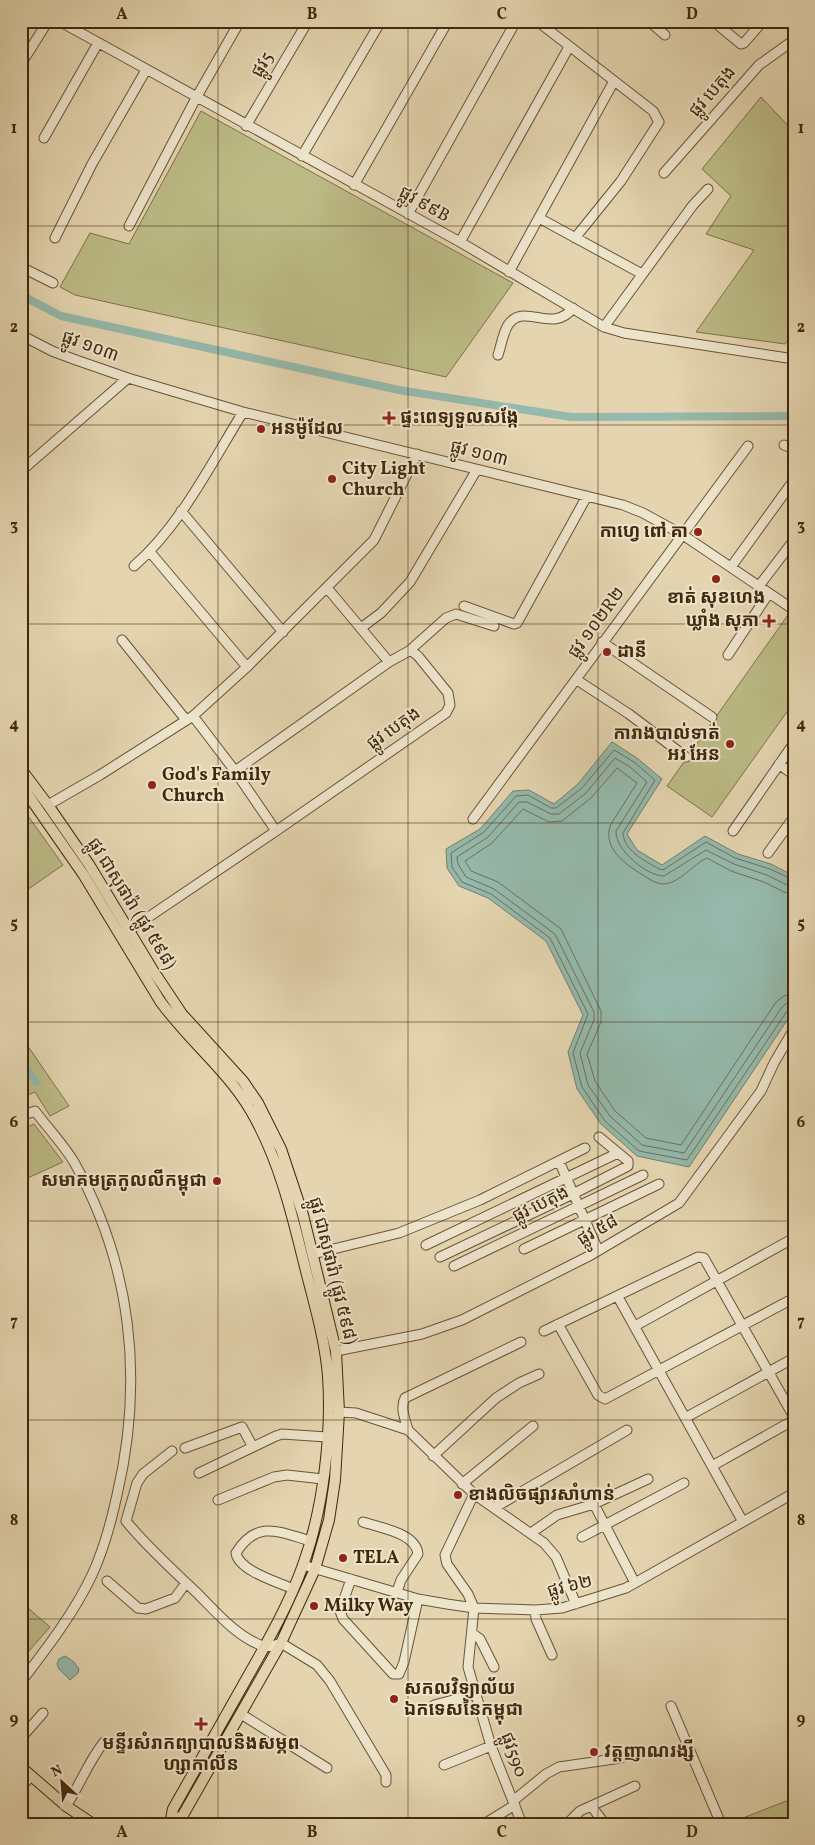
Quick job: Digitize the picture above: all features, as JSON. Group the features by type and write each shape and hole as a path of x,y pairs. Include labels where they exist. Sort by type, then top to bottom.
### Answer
{"main road":[{"name":"ផ្លូវ ជាសុផារ៉ា (ផ្លូវ ៥៩៨)","path":"21,769 48,804 92,868 160,1001 174,1020 218,1067 250,1108 271,1154 292,1218 325,1353 328,1389 327,1437 323,1479 317,1518 311,1541 294,1589 265,1647 173,1809 176,1823"},
{"name":"ផ្លូវ ជាសុផារ៉ា (ផ្លូវ ៥៩៨)","path":"21,785 182,1014 243,1081 258,1103 281,1149 303,1215 336,1351 339,1375 339,1412 335,1480 330,1520 315,1569 281,1643 183,1815 176,1823"},
{"path":"21,1767 66,1806 93,1824"}],"street":[{"path":"21,64 48,21"},
{"name":"ផ្លូវ ៩៩B","path":"59,21 246,126 460,242 604,327 624,333 794,359"},
{"path":"129,226 196,98 240,21"},
{"name":"ផ្លូវ5","path":"246,126 308,21"},
{"path":"302,156 381,21"},
{"path":"354,185 448,21"},
{"path":"408,214 516,21"},
{"path":"537,21 653,111 659,122 621,181 575,238"},
{"path":"649,21 665,35"},
{"path":"713,21 741,44 763,21"},
{"path":"791,42 794,53"},
{"name":"ផ្លូវ បេតុង","path":"664,173 759,64 791,42"},
{"path":"44,138 98,43"},
{"path":"460,242 569,47"},
{"path":"55,238 92,164 146,70"},
{"path":"509,272 614,81"},
{"path":"604,327 708,188"},
{"path":"539,218 642,274"},
{"path":"21,267 53,283"},
{"path":"498,355 507,326 514,319 530,315 556,320 563,318 573,308"},
{"name":"ផ្លូវ ១០៣","path":"21,335 52,351 128,378 243,412 623,505 643,513 683,535 794,610"},
{"path":"23,467 128,378"},
{"path":"134,566 150,552 181,511 243,412"},
{"path":"784,445 794,449"},
{"name":"ផ្លូវ ១០២R២","path":"473,820 577,680 602,642 748,446"},
{"path":"48,804 109,770 190,718 247,667 328,589 374,540 417,454"},
{"path":"360,628 381,613 410,582 476,470"},
{"path":"731,567 794,480"},
{"path":"464,606 514,624 517,623 587,496"},
{"path":"181,511 283,632"},
{"path":"758,586 794,540"},
{"path":"150,552 247,667"},
{"path":"328,589 389,662"},
{"path":"728,655 769,593"},
{"path":"235,771 389,662 409,652 446,618 456,614 494,626"},
{"path":"122,640 235,771 276,832"},
{"path":"602,642 712,716"},
{"name":"ផ្លូវ បេតុង","path":"125,933 276,832 446,713 450,705 448,693 418,656 413,652 409,652"},
{"path":"577,680 629,714 686,757"},
{"path":"733,831 794,743"},
{"path":"779,764 794,774"},
{"path":"768,853 794,817"},
{"name":"ផ្លូវ ៥៨","path":"336,1351 422,1334 462,1320 499,1303 598,1250 680,1203 761,1091 774,1063 794,1029"},
{"path":"21,1116 35,1111 72,1160 91,1196 108,1241 119,1278 131,1347 131,1379 129,1419 123,1469 108,1532 92,1575 48,1646 21,1682"},
{"path":"440,1257 628,1166 628,1161 599,1137"},
{"path":"313,1254 399,1233 480,1200 585,1148"},
{"path":"426,1245 618,1153"},
{"path":"559,1161 598,1250"},
{"name":"ផ្លូវ បេតុង","path":"454,1266 642,1175"},
{"path":"524,1249 659,1184"},
{"path":"635,1326 794,1238"},
{"path":"470,1243 475,1256"},
{"path":"544,1331 698,1257 704,1258 794,1419 712,1466"},
{"path":"618,1297 743,1522"},
{"path":"558,1324 598,1395 605,1399 794,1298"},
{"path":"408,1430 402,1408 402,1403 406,1398 521,1342"},
{"path":"685,1418 794,1358"},
{"path":"433,1456 496,1398 519,1383 539,1374"},
{"path":"339,1412 356,1413 408,1430 474,1494 544,1542 556,1557 576,1604"},
{"path":"462,1484 533,1426"},
{"path":"185,1448 242,1427 253,1448"},
{"path":"494,1508 627,1430"},
{"path":"200,1473 282,1434 327,1437"},
{"path":"172,1451 143,1474 137,1483 126,1521 136,1534 186,1583 246,1638 265,1647 281,1643 317,1665 330,1680 386,1775 386,1782"},
{"path":"218,1500 274,1477 287,1475 323,1479"},
{"path":"531,1533 557,1515 594,1504 648,1479"},
{"path":"582,1537 684,1483"},
{"name":"ផ្លូវ ៦២","path":"303,1565 418,1599 474,1608 535,1610 562,1608 635,1583 794,1493"},
{"path":"474,1494 445,1555 446,1564 468,1594 474,1608"},
{"path":"594,1504 635,1583"},
{"path":"363,1522 407,1537 416,1545 418,1554 401,1580 397,1592"},
{"path":"294,1589 255,1573 239,1562 236,1553 243,1542 250,1536 264,1531 277,1532 311,1541"},
{"path":"351,1579 340,1611 343,1619 393,1674 400,1674 418,1599"},
{"path":"107,1581 138,1608 146,1609 175,1598 186,1583"},
{"name":"ផ្លូវ590","path":"474,1608 473,1634 468,1667 491,1746 522,1824"},
{"path":"535,1610 536,1619 552,1656"},
{"path":"473,1634 480,1639 494,1667"},
{"path":"434,1705 476,1694"},
{"path":"671,1706 720,1824"},
{"path":"21,1738 43,1713"},
{"path":"241,1714 327,1768"},
{"path":"66,1806 76,1791 95,1752 104,1742"},
{"path":"444,1764 491,1746"},
{"path":"484,1824 514,1803 546,1774 559,1767 621,1758"},
{"path":"21,1787 31,1776"},
{"path":"567,1824 580,1811 635,1786"},
{"path":"591,1806 605,1824"}],"shaded area":[{"path":"761,97 794,132 794,333 785,344 696,332 754,250 706,234 731,196 702,169"},
{"path":"201,111 513,283 446,377 75,295 60,287 90,233 129,244"},
{"name":"ការាងបាល់ទាត់ អរ អែន","path":"788,615 794,619 794,702 712,817 667,786"},
{"path":"21,806 63,865 21,894"},
{"path":"21,1036 69,1106 50,1116 35,1092 21,1098"},
{"path":"34,1124 63,1162 21,1181 21,1130"},
{"path":"21,1602 50,1627 21,1660"},
{"path":"794,1798 794,1824 730,1823"}],"water":[{"path":"612,742 637,758 662,779 627,834 637,850 662,865 705,836 738,854 771,864 794,876 794,1010 689,1167 637,1156 601,1124 577,1089 568,1052 583,1015 546,941 488,898 459,886 447,868 446,849 480,829 513,791 529,790 554,804 578,784"},
{"path":"65,1656 74,1662 79,1669 78,1673 70,1680 59,1669 57,1664 59,1659"}],"waterway":[{"path":"21,295 61,316 399,390 571,417 794,416"},
{"path":"21,1062 36,1082"}],"place":[{"name":"ផ្ទះពេទ្យទួលសង្កែ","path":"389,418"},
{"name":"អនម៉ូដែល","path":"261,429"},
{"name":"City Light Church","path":"332,479"},
{"name":"កាហ្វេ ពៅ គា","path":"698,532"},
{"name":"ខាត់ សុខហេង","path":"716,579"},
{"name":"ឃ្លាំង សុភា","path":"769,621"},
{"name":"ដានី","path":"607,652"},
{"name":"ការាងបាល់ទាត់ អរ អែន","path":"730,744"},
{"name":"God's Family Church","path":"152,785"},
{"name":"សមាគមត្រកូលលីកម្ពុជា","path":"217,1181"},
{"name":"ខាងលិចផ្សារសាំហាន់","path":"458,1495"},
{"name":"TELA","path":"343,1558"},
{"name":"Milky Way","path":"314,1606"},
{"name":"សកលវិទ្យាល័យ ឯកទេសនៃកម្ពុជា","path":"394,1699"},
{"name":"មន្ទីរសំរាកព្យាបាលនិងសម្ភព ហ្សាកាលីន","path":"201,1724"},
{"name":"វត្តញាណរង្សី","path":"594,1752"}]}
